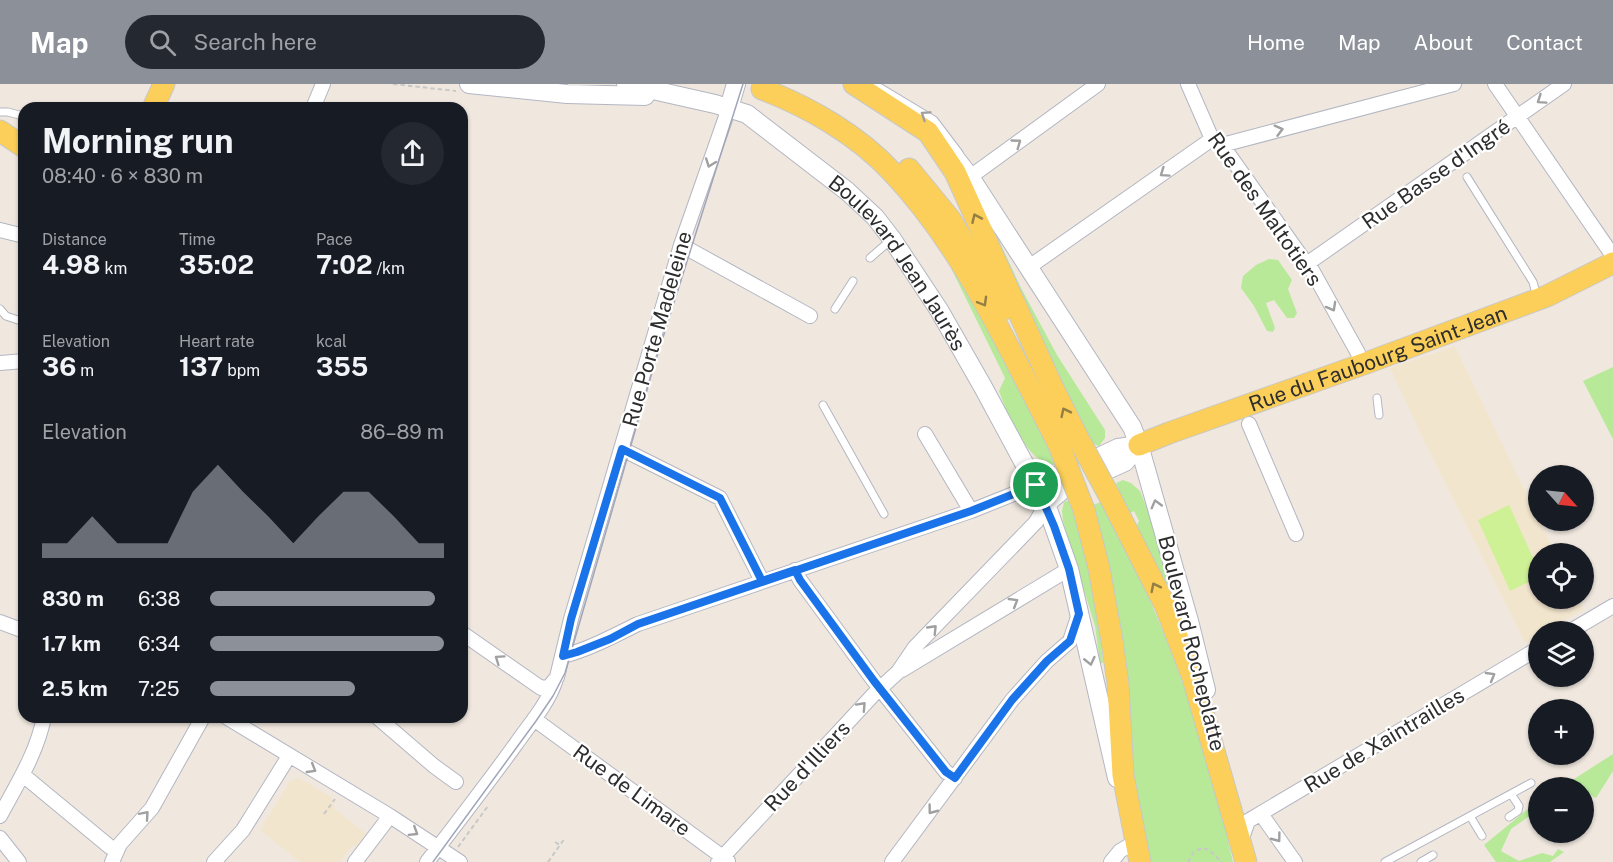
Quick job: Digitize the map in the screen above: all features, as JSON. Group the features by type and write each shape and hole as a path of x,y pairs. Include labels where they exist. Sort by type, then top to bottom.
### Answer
{"main road":[{"path":"156,102 164,84"},
{"name":"Boulevard Jean Jaurès","path":"469,84 567,94 680,97"},
{"name":"Boulevard Jean Jaurès","path":"626,84 729,108 847,190 875,217 889,242 939,310 1046,504"},
{"path":"729,108 736,84"},
{"path":"863,85 928,132 973,175 1032,265 1132,427 1139,446"},
{"path":"767,86 813,98 845,116 889,150 909,169 950,219 1052,386"},
{"path":"749,120 767,86"},
{"path":"767,86 854,138 891,171 927,212 1069,441"},
{"path":"0,131 18,143"},
{"path":"928,132 963,187 1052,386 1069,441 1099,568 1112,641 1118,684 1123,775 1133,851"},
{"name":"Rue du Faubourg Saint-Jean","path":"1102,464 1118,448 1139,446 1166,434 1367,365 1538,299 1613,263"},
{"name":"Boulevard Rocheplatte","path":"1069,441 1111,499 1165,605 1193,678 1242,837"},
{"name":"Boulevard Rocheplatte","path":"1139,446 1190,621 1248,862"},
{"path":"1036,485 1063,481 1046,504 1066,571 1074,617 1119,784 1133,851"}],"street":[{"path":"164,102 173,84"},
{"path":"315,102 323,84"},
{"path":"973,175 1098,84"},
{"path":"1032,265 1217,142 1454,84"},
{"path":"1495,84 1613,256"},
{"name":"Rue Basse d'Ingré","path":"1308,264 1564,84"},
{"name":"Rue des Maltotiers","path":"1191,85 1217,142 1308,264 1367,365"},
{"name":"Rue Porte Madeleine","path":"427,862 534,719 557,677 571,619 681,244 729,108"},
{"path":"0,230 18,234"},
{"path":"681,244 810,316"},
{"path":"0,363 18,362"},
{"path":"1248,422 1296,534"},
{"path":"925,434 971,511"},
{"path":"622,449 720,498 762,581"},
{"path":"563,656 610,639 638,624 795,570 891,533 971,511 1036,485"},
{"name":"Rue d'Illiers","path":"898,672 915,647 1036,522 1046,504"},
{"path":"795,570 880,688 946,772 955,778"},
{"name":"Rue d'Illiers","path":"724,860 880,688 898,672 1066,571"},
{"path":"1588,621 1613,606"},
{"path":"892,862 1012,700 1047,661 1070,641 1074,617"},
{"path":"0,622 18,629"},
{"path":"468,637 536,685 546,688 557,677"},
{"name":"Rue de Xaintrailles","path":"1242,837 1248,821 1528,655"},
{"name":"Rue de Limare","path":"534,719 724,860"},
{"path":"0,816 23,775 43,723"},
{"path":"112,862 118,848 152,808 200,723"},
{"path":"236,723 390,816 456,859"},
{"path":"384,723 456,782"},
{"path":"214,862 243,830 290,756"},
{"path":"23,775 110,847 118,848"},
{"path":"1261,814 1295,862"},
{"path":"354,862 390,816"},
{"path":"0,838 19,862"},
{"path":"1111,862 1120,851 1133,851"}],"lane":[{"path":"863,85 933,120 973,175"},
{"path":"0,112 18,114"},
{"path":"1467,177 1533,282 1538,299"},
{"path":"870,258 889,242 929,310"},
{"path":"1032,265 1139,422"},
{"path":"835,309 853,280"},
{"path":"0,309 6,316 18,320"},
{"path":"935,320 1000,435"},
{"path":"1377,398 1379,415"},
{"path":"823,405 884,514"},
{"path":"1049,528 1066,571 1067,596"},
{"path":"1385,862 1528,785"},
{"path":"1509,817 1518,811 1519,806 1511,794"},
{"path":"1470,816 1482,836"},
{"path":"1421,862 1432,855"}],"path":[{"path":"324,814 336,797"},
{"path":"456,859 493,799"},
{"path":"548,862 565,838"},
{"path":"555,842 560,845"},
{"path":"1188,862 1194,852 1202,848 1209,850 1222,862"}],"shaded area":[{"path":"1455,346 1528,497 1528,531 1544,531 1550,543 1528,543 1528,609 1584,609 1563,621 1528,621 1528,641 1525,643 1390,368"},
{"path":"299,778 331,797 335,809 366,834 356,847 353,845 340,862 300,862 260,830 290,781"}],"green space":[{"path":"982,210 987,215 1021,288 1057,355 1105,430 1105,438 1099,446 1091,443 1076,420"},
{"path":"1269,259 1278,260 1292,280 1288,289 1297,313 1294,318 1287,318 1274,300 1266,303 1275,328 1273,332 1267,331 1254,306 1241,288 1243,276 1256,265"},
{"path":"950,266 976,306 1056,457 1056,465 1046,463 1036,457 1013,424 999,391 1005,378"},
{"path":"1613,367 1613,439 1583,381"},
{"path":"1123,480 1131,483 1140,491 1152,521 1187,641 1137,531 1139,521 1134,511 1128,514 1116,483"},
{"path":"1069,500 1086,555 1099,624 1103,663 1100,663 1095,626 1063,521 1064,502"},
{"path":"1103,501 1149,597 1188,696 1209,764 1233,862 1149,862 1132,791 1091,506"},
{"path":"1509,505 1528,547 1528,582 1510,591 1478,520"},
{"path":"1613,754 1613,771 1596,798 1594,797 1594,777 1577,777"},
{"path":"1528,809 1528,817 1511,829 1501,851 1519,861 1542,853 1553,856 1558,849 1564,852 1550,862 1496,862 1484,845"}],"tram line":[{"path":"433,862 536,721 565,673 653,369 743,84"}],"route":[{"path":"1036,485 971,511 762,581 638,624 610,639 563,656 571,619 622,449 720,498 762,581 795,570 874,681 946,772 955,778 1012,700 1047,661 1070,641 1079,614 1069,569 1046,504 1036,485"}]}
